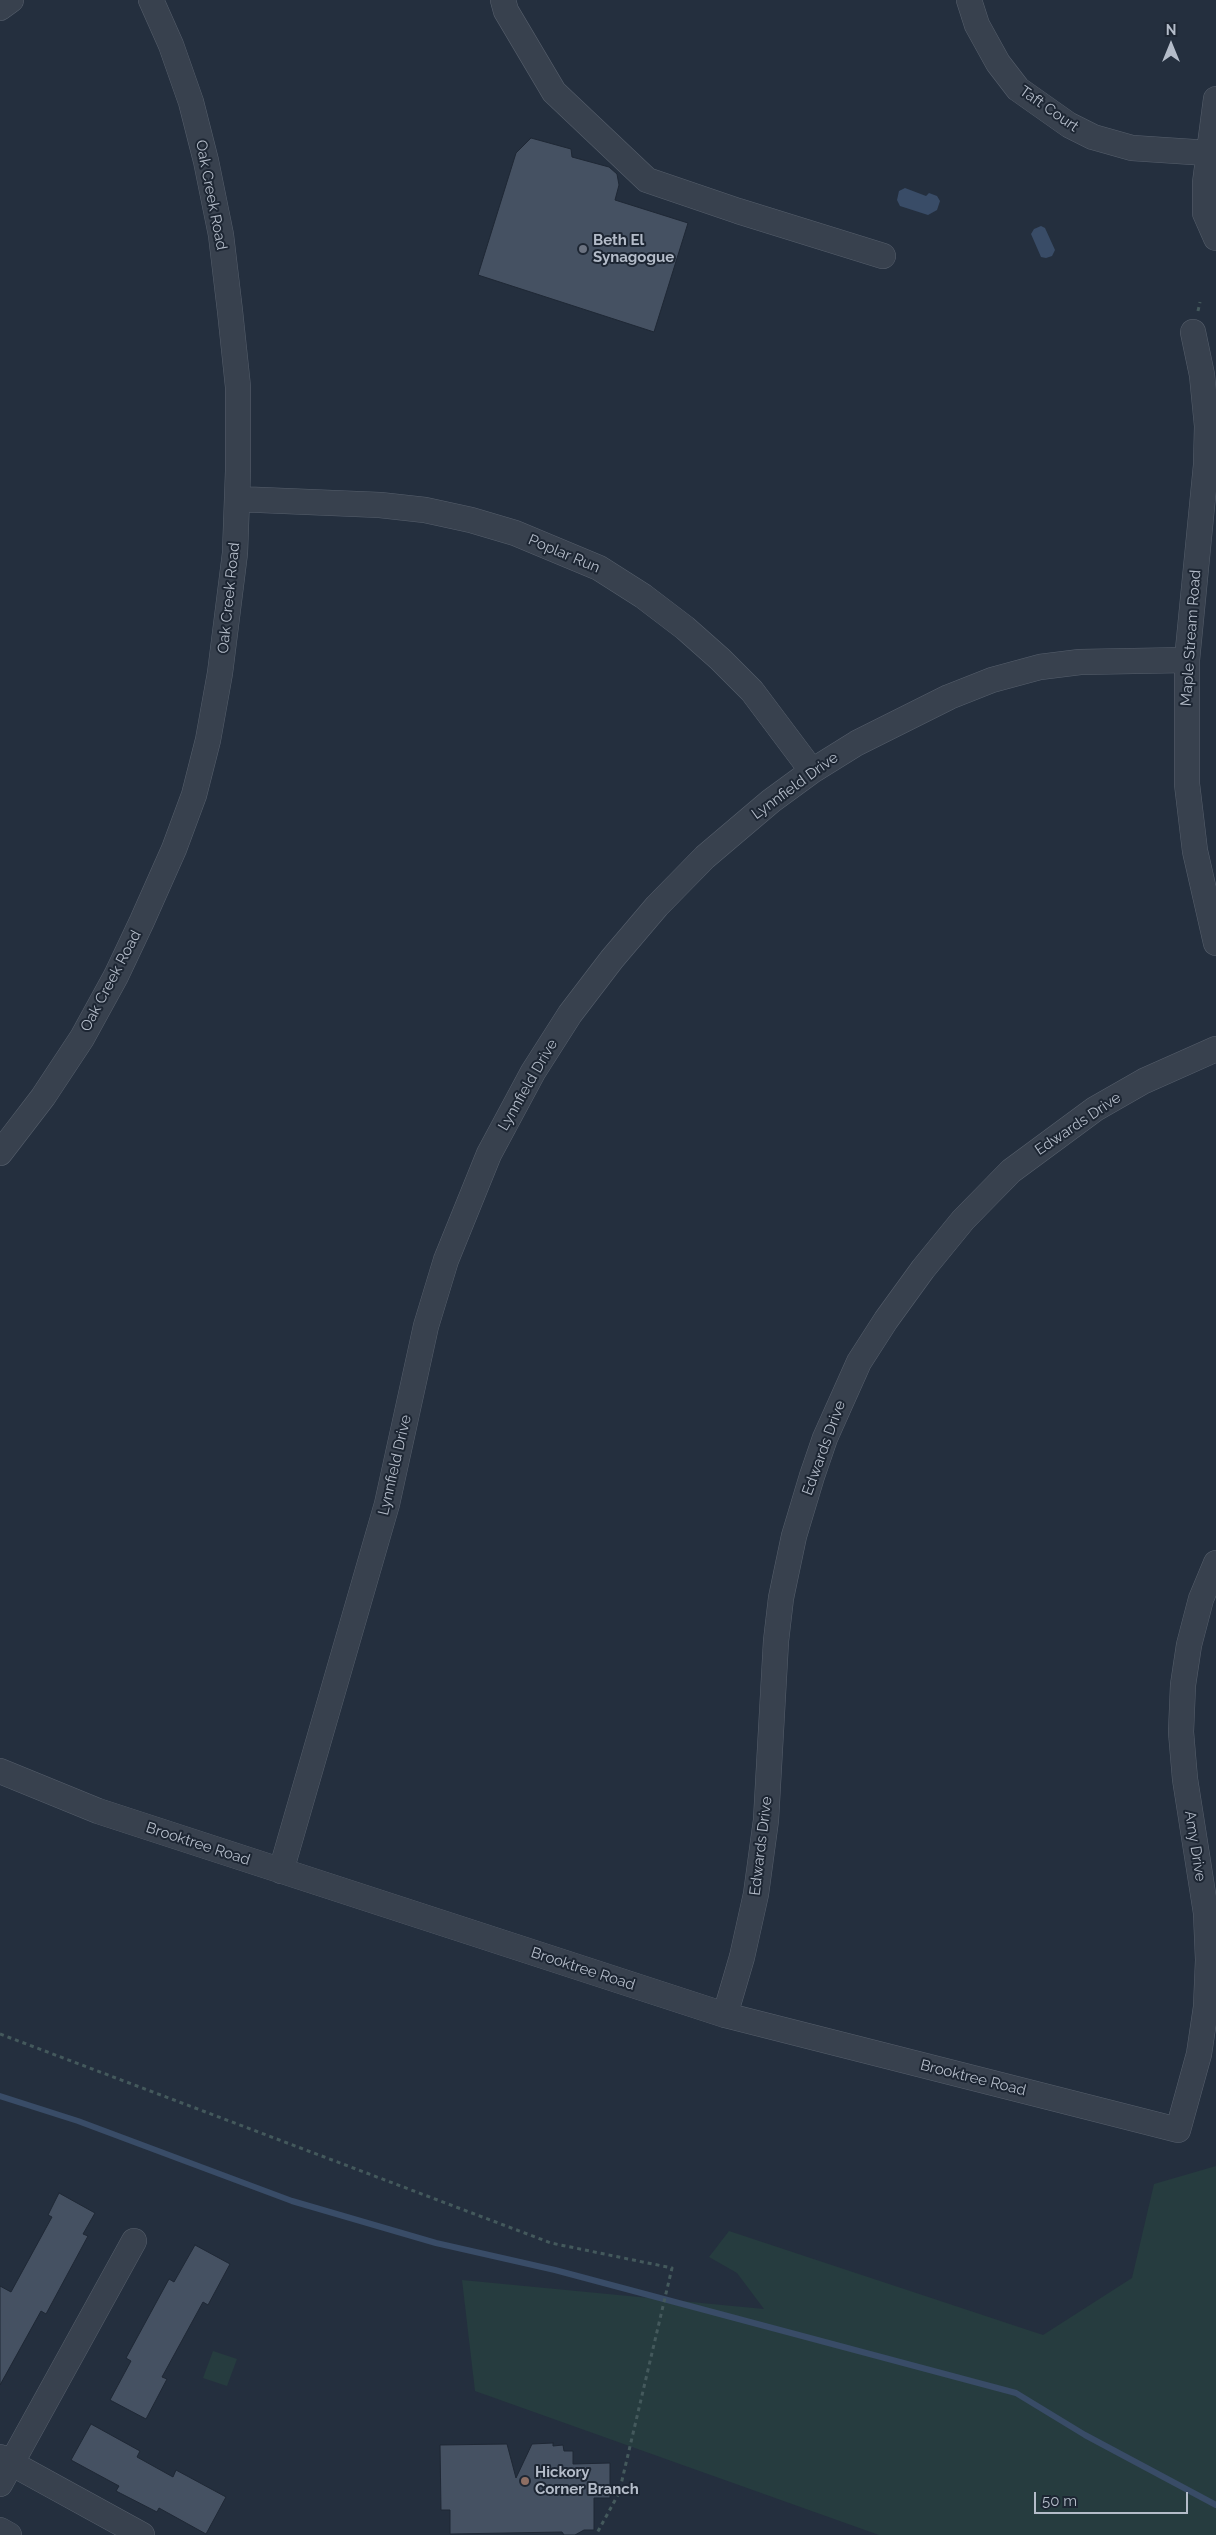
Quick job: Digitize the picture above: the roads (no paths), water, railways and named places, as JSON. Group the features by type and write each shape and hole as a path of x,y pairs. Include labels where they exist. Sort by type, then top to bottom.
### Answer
{"street":[{"path":"0,8 12,0"},
{"name":"Oak Creek Road","path":"0,1153 43,1097 82,1038 116,976 174,849 194,795 208,740 220,673 235,553 238,387 221,235 206,161 191,102 171,45 151,0"},
{"path":"503,0 506,11 554,92 648,180 738,211 883,256"},
{"name":"Taft Court","path":"969,0 977,25 998,64 1031,99 1068,125 1093,137 1132,148 1208,154"},
{"path":"1216,99 1205,183 1205,213 1216,238"},
{"name":"Maple Stream Road","path":"1193,332 1202,375 1207,426 1206,465 1187,660 1187,784 1195,851 1216,943"},
{"name":"Poplar Run","path":"237,499 380,505 425,510 471,520 515,533 599,568 657,606 720,659 752,691 812,771"},
{"name":"Lynnfield Drive","path":"281,1871 386,1504 426,1326 446,1260 489,1154 533,1072 570,1014 612,958 657,906 705,857 771,801 812,771 880,731 949,697 992,680 1040,667 1080,662 1187,660"},
{"name":"Edwards Drive","path":"725,2015 742,1957 756,1894 766,1820 776,1641 781,1598 794,1536 825,1438 859,1362 886,1320 923,1269 963,1220 1011,1171 1095,1109 1144,1081 1216,1049"},
{"name":"Amy Drive","path":"1178,2130 1199,2054 1206,2007 1208,1960 1206,1913 1184,1769 1181,1732 1183,1685 1189,1645 1196,1618 1216,1563"},
{"name":"Brooktree Road","path":"0,1771 98,1812 725,2015 1178,2130"},
{"path":"134,2241 4,2468 142,2535"},
{"path":"0,2530 9,2535"}],"water":[{"path":"905,188 926,196 929,193 937,196 940,201 937,210 928,215 900,206 897,200 899,191"},
{"path":"1041,226 1045,228 1055,250 1052,256 1046,258 1041,257 1031,234 1034,229"}],"waterway":[{"path":"0,2096 78,2121 292,2201 436,2243 555,2270 1016,2393 1085,2435 1216,2505"}],"place":[{"name":"Beth El Synagogue","path":"583,249"},
{"name":"Hickory Corner Branch","path":"525,2481"}]}
